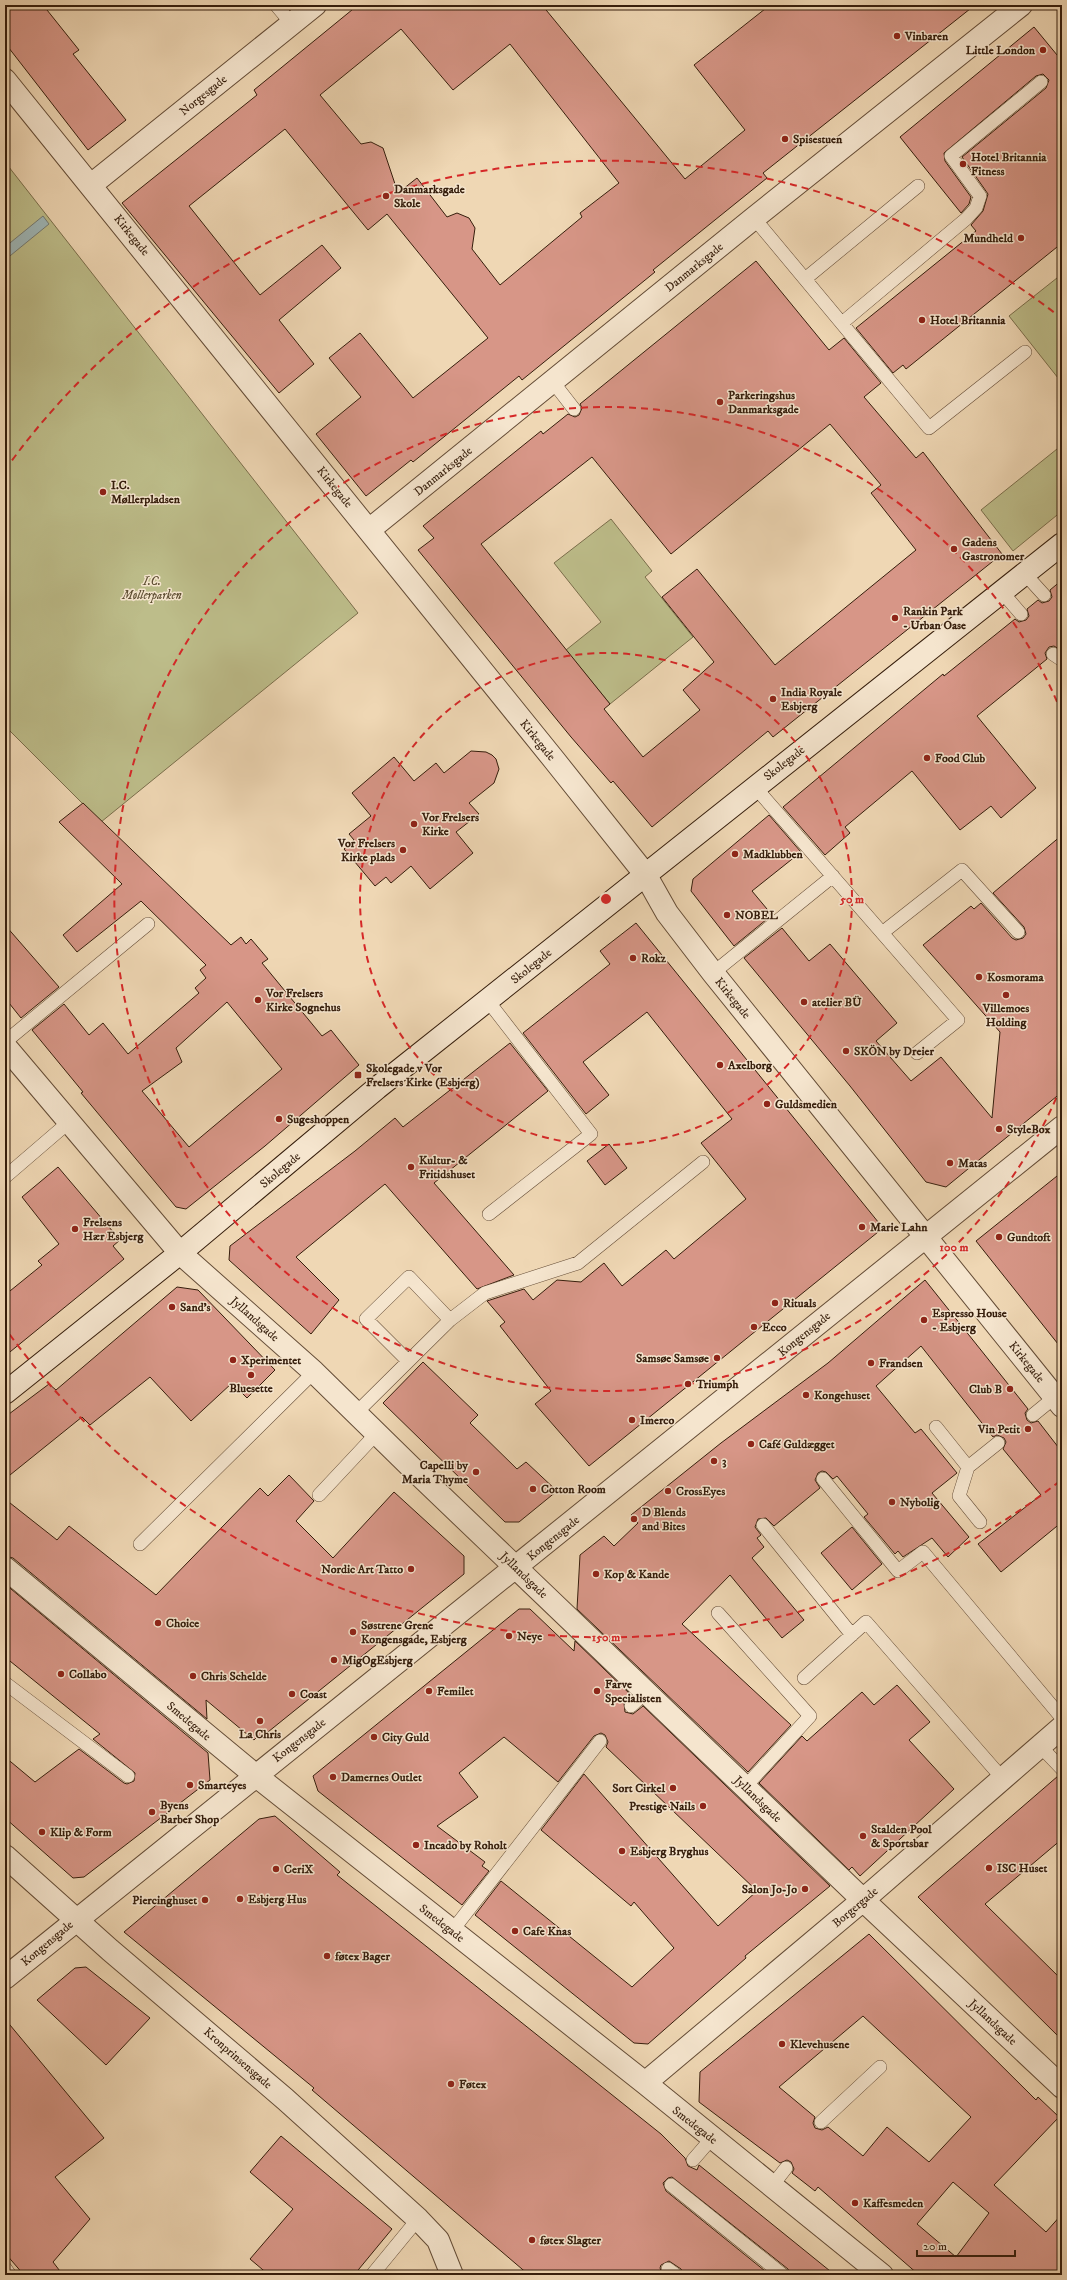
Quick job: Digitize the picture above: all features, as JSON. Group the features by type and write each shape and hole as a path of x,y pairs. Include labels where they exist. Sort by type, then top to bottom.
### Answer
{"street":[{"name":"Norgesgade","path":"91,184 315,5"},
{"name":"Danmarksgade","path":"370,530 754,218 1021,5"},
{"name":"Kirkegade","path":"5,80 91,184 370,530 645,874 667,913 712,973 1058,1401"},
{"name":"Skolegade","path":"5,1393 180,1253 377,1088 488,1001 755,786 1062,544"},
{"name":"Jyllandsgade","path":"5,1046 180,1253 314,1372 516,1568 639,1695 745,1787 1062,2087"},
{"name":"Kongensgade","path":"5,1978 255,1775 516,1568 1062,1126"},
{"name":"Smedegade","path":"5,1568 255,1775 645,2083 882,2275"},
{"name":"Borgergade","path":"645,2083 863,1900 1062,1728"},
{"name":"Kronprinsensgade","path":"5,1856 110,1950 285,2099 418,2219 438,2240 452,2275"}],"lane":[{"path":"276,5 292,24"},
{"path":"842,323 966,219 976,208 980,196 951,156 1041,82"},
{"path":"805,279 918,186"},
{"path":"754,218 929,428 1025,352"},
{"path":"553,382 574,409"},
{"path":"1025,574 1044,595"},
{"path":"1002,592 1021,614"},
{"path":"755,786 958,1020 917,1053"},
{"path":"882,933 962,870 1018,932"},
{"path":"712,973 833,876"},
{"path":"5,1042 148,924"},
{"path":"488,1001 591,1134 489,1214"},
{"path":"5,1177 69,1122"},
{"path":"356,1413 450,1320 485,1293 578,1263 703,1162"},
{"path":"408,1361 366,1319 409,1277 450,1320"},
{"path":"140,1544 314,1372"},
{"path":"1032,1415 1058,1401"},
{"path":"936,1426 968,1467"},
{"path":"319,1495 377,1433"},
{"path":"980,1522 959,1496 968,1467 998,1443"},
{"path":"823,1479 898,1571 923,1552 1062,1718"},
{"path":"763,1525 852,1635"},
{"path":"718,1613 810,1716 745,1787"},
{"path":"804,1678 866,1622 1003,1778"},
{"path":"5,1683 128,1776"},
{"path":"452,1931 600,1740"},
{"path":"1040,1746 1062,1769"},
{"path":"821,2122 880,2067"},
{"path":"693,2160 712,2138"},
{"path":"772,2186 786,2168"},
{"path":"671,2185 783,2275"},
{"path":"372,2275 418,2219"},
{"path":"5,2268 10,2275"}],"green space":[{"name":"I.C. Møllerparken","path":"5,162 358,613 101,822 5,726"},
{"path":"1062,274 1062,383 1009,316"},
{"path":"1062,445 1062,511 1013,551 981,510"},
{"path":"611,519 652,571 645,577 693,637 610,704 566,650 601,622 554,563"}],"water":[{"path":"43,216 49,224 5,260 5,247"}],"building":[{"path":"5,5 43,5 79,50 73,54 126,120 88,150 5,43"},
{"path":"358,5 542,5 685,179 745,130 694,65 770,5 975,5 763,173 767,178 653,270 655,272 522,380 519,376 413,462 411,460 366,496 316,434 361,397 329,358 360,333 413,398 488,338 387,214 368,230 285,129 189,206 260,295 322,245 341,268 279,320 314,364 279,393 122,203 257,95 254,90","holes":["401,29 453,90 510,44 619,183 580,213 582,217 500,285 472,249 475,228 469,218 457,213 447,217 417,178 398,193 383,148 371,142 361,144 320,95"]},
{"path":"1034,27 1062,61 1062,243 906,369 903,365 893,373 856,328 976,231 971,225 983,211 988,194 962,157 1046,88 1049,80 1043,74 1036,76 944,153 945,161 971,197 969,204 961,213 900,137"},
{"path":"756,261 829,350 844,338 881,383 864,397 916,458 923,452 1002,554 773,737 768,731 652,827 613,781 611,783 571,737 418,550 434,538 423,526 541,431 543,434 568,414 575,417 579,415 582,408 580,404","holes":["830,424 881,485 871,493 916,550 775,665 697,569 662,597 714,662 683,690 700,710 643,757 604,709 610,704 481,544 592,457 671,554"]},
{"path":"1062,580 1062,646 1059,649 1054,646 1049,647 1045,653 1047,659 977,716 1036,788 1001,818 991,806 960,830 912,771 845,827 850,833 825,855 783,807 943,674 944,676 1015,619 1019,622 1026,620 1029,616 1027,609 1038,600 1042,603 1049,601 1052,597 1050,590"},
{"name":"Vor Frelsers Kirke","path":"471,751 486,752 492,755 496,759 499,769 494,783 469,803 479,814 456,832 473,853 430,889 411,866 391,883 386,877 375,886 344,849 354,840 349,834 371,816 352,793 394,757 414,781 436,763 444,773"},
{"path":"83,803 231,945 241,937 246,944 251,939 268,959 262,963 322,1036 331,1030 359,1065 265,1146 186,1209 176,1207 81,1093 83,1092 32,1030 64,1004 89,1035 103,1023 128,1054 199,993 195,988 206,978 200,970 206,965 141,901 77,952 63,935 122,884 59,822","holes":["227,1002 282,1069 189,1147 142,1091 182,1062 176,1048"]},
{"path":"769,815 801,852 752,891 772,915 734,946 691,891 693,879"},
{"path":"1062,835 1062,1092 946,1187 926,1182 850,1086 744,958 782,928 809,961 830,944 897,1023 876,1041 911,1081 941,1057 992,1118 1000,1032 923,945 971,906 974,909 981,903 1012,938 1016,940 1023,938 1026,934 1024,927 993,893"},
{"path":"636,923 883,1228 589,1466 535,1404 551,1391 500,1326 505,1322 487,1301 524,1289 533,1300 557,1280 581,1282 604,1263 622,1286 666,1250 674,1259 746,1199 701,1143 732,1119 647,1012 583,1062 609,1095 586,1114 523,1033 610,964 600,951"},
{"path":"5,925 59,987 21,1018 5,998"},
{"path":"510,1043 548,1091 434,1183 514,1275 477,1289 385,1184 296,1257 339,1300 311,1334 229,1260 230,1246 355,1151 395,1118 403,1127"},
{"path":"609,1144 627,1168 605,1185 587,1161"},
{"path":"58,1167 120,1240 113,1246 124,1259 5,1356 5,1295 42,1265 38,1261 59,1244 22,1197"},
{"path":"1062,1172 1062,1349 976,1241"},
{"path":"925,1280 1028,1409 1025,1413 1027,1420 1031,1423 1038,1421 1062,1452 1062,1522 1001,1572 978,1544 1041,1495 1003,1449 1006,1442 1004,1438 997,1435 993,1437 921,1346 876,1386 915,1433 921,1429 957,1473 932,1493 969,1537 948,1557 932,1538 903,1557 898,1551 895,1554 864,1517 868,1514 837,1476 833,1479 826,1472 822,1471 818,1473 815,1480 820,1488 774,1526 766,1518 758,1519 755,1527 761,1535 757,1538 764,1547 752,1558 804,1620 782,1638 730,1575 682,1624 791,1725 748,1772 577,1609 580,1555 604,1536 614,1546 638,1523 631,1515 721,1443 828,1363"},
{"path":"177,1287 198,1290 275,1370 247,1398 232,1383 191,1421 150,1377 90,1425 82,1417 5,1479 5,1417 49,1384 56,1390"},
{"path":"423,1362 478,1415 470,1423 517,1469 526,1462 557,1491 519,1522 505,1522 383,1403"},
{"path":"289,1475 314,1501 296,1521 333,1558 394,1492 464,1556 464,1574 263,1736 258,1736 254,1740 206,1700 207,1719 13,1558 5,1556 5,1499 57,1540 69,1526 156,1595 260,1488 268,1496"},
{"path":"852,1527 882,1564 852,1590 821,1553"},
{"path":"5,1584 208,1753 210,1780 84,1877 73,1878 5,1818 5,1757 35,1782 79,1749 124,1783 127,1784 134,1781 135,1773 93,1739 100,1734 5,1657"},
{"path":"519,1609 530,1609 574,1651 575,1641 631,1695 624,1703 625,1712 633,1714 643,1706 830,1886 745,1956 746,1958 648,2044 634,2043 475,1915 501,1881 632,1987 674,1948 634,1902 631,1906 541,1830 584,1774 718,1926 757,1891 606,1747 608,1742 605,1735 601,1733 594,1736 558,1782 504,1737 459,1773 478,1797 437,1826 485,1862 482,1866 489,1871 462,1905 318,1791 313,1776"},
{"path":"897,1685 930,1722 909,1740 954,1789 860,1876 852,1867 849,1870 759,1783 802,1736 807,1741 862,1692 874,1705"},
{"name":"ISC Huset","path":"1058,1776 1062,1777 1062,1839 985,1904 1062,1980 1062,2040 918,1897"},
{"name":"Føtex","path":"275,1816 340,1872 337,1875 661,2134 685,2158 688,2166 697,2170 699,2165 835,2275 791,2275 788,2269 672,2177 668,2178 663,2183 666,2191 770,2275 684,2275 681,2269 669,2261 661,2265 660,2268 663,2275 529,2275 312,2090 314,2088 124,1932 259,1819"},
{"path":"869,1934 1036,2100 1038,2097 1059,2117 994,2185 1046,2232 1062,2214 1062,2275 919,2275 818,2187 815,2191 792,2173 794,2169 791,2162 787,2160 780,2163 699,2102 700,2072","holes":["863,2016 971,2117 929,2162 887,2127 863,2156 828,2127 822,2130 815,2128 813,2123 815,2117 779,2087","953,2182 989,2213 956,2257 917,2224"]},
{"path":"86,1967 150,2018 106,2065 37,2000 75,1968"},
{"path":"5,2019 104,2138 55,2177 90,2219 53,2262 63,2275 24,2275 5,2253"},
{"path":"281,2136 392,2229 354,2275 269,2275 250,2259 293,2209 250,2172"}],"place":[{"name":"Vinbaren","path":"897,36"},
{"name":"Little London","path":"1043,50"},
{"name":"Spisestuen","path":"785,139"},
{"name":"Hotel Britannia Fitness","path":"963,164"},
{"name":"Danmarksgade Skole","path":"386,196"},
{"name":"Mundheld","path":"1021,238"},
{"name":"Hotel Britannia","path":"922,320"},
{"name":"Parkeringshus Danmarksgade","path":"720,402"},
{"name":"I.C. Møllerpladsen","path":"103,492"},
{"name":"Gadens Gastronomer","path":"954,549"},
{"name":"Rankin Park - Urban Oase","path":"895,618"},
{"name":"India Royale Esbjerg","path":"773,699"},
{"name":"Food Club","path":"927,758"},
{"name":"Vor Frelsers Kirke","path":"414,824"},
{"name":"Vor Frelsers Kirke plads","path":"403,850"},
{"name":"Madklubben","path":"735,854"},
{"name":"NOBEL","path":"727,915"},
{"name":"Rokz","path":"633,958"},
{"name":"Kosmorama","path":"979,977"},
{"name":"Villemoes Holding","path":"1006,995"},
{"name":"Vor Frelsers Kirke Sognehus","path":"258,1000"},
{"name":"atelier BÜ","path":"804,1002"},
{"name":"SKÖN by Dreier","path":"846,1051"},
{"name":"Axelborg","path":"720,1065"},
{"name":"Skolegade v Vor Frelsers Kirke (Esbjerg)","path":"358,1075"},
{"name":"Guldsmedien","path":"767,1104"},
{"name":"Sugeshoppen","path":"279,1119"},
{"name":"StyleBox","path":"999,1129"},
{"name":"Matas","path":"950,1163"},
{"name":"Kultur- & Fritidshuset","path":"411,1167"},
{"name":"Marie Lahn","path":"862,1227"},
{"name":"Frelsens Hær Esbjerg","path":"75,1229"},
{"name":"Gundtoft","path":"999,1237"},
{"name":"Rituals","path":"775,1303"},
{"name":"Sand's","path":"172,1307"},
{"name":"Espresso House - Esbjerg","path":"924,1320"},
{"name":"Ecco","path":"754,1327"},
{"name":"Samsøe Samsøe","path":"717,1358"},
{"name":"Xperimentet","path":"233,1360"},
{"name":"Frandsen","path":"871,1363"},
{"name":"Bluesette","path":"251,1375"},
{"name":"Triumph","path":"688,1384"},
{"name":"Club B","path":"1010,1389"},
{"name":"Kongehuset","path":"806,1395"},
{"name":"Imerco","path":"632,1420"},
{"name":"Vin Petit","path":"1028,1429"},
{"name":"Café Guldægget","path":"751,1444"},
{"name":"3","path":"714,1461"},
{"name":"Capelli by Maria Thyme","path":"476,1472"},
{"name":"Cotton Room","path":"533,1489"},
{"name":"CrossEyes","path":"668,1491"},
{"name":"Nybolig","path":"892,1502"},
{"name":"D Blends and Bites","path":"634,1519"},
{"name":"Nordic Art Tatto","path":"411,1569"},
{"name":"Kop & Kande","path":"596,1574"},
{"name":"Choice","path":"158,1623"},
{"name":"Søstrene Grene Kongensgade, Esbjerg","path":"353,1632"},
{"name":"Neye","path":"509,1636"},
{"name":"MigOgEsbjerg","path":"334,1660"},
{"name":"Collabo","path":"61,1674"},
{"name":"Chris Schelde","path":"193,1676"},
{"name":"Femilet","path":"429,1691"},
{"name":"Farve Specialisten","path":"597,1691"},
{"name":"Coast","path":"292,1694"},
{"name":"La Chris","path":"260,1721"},
{"name":"City Guld","path":"374,1737"},
{"name":"Damernes Outlet","path":"333,1777"},
{"name":"Smarteyes","path":"190,1785"},
{"name":"Sort Cirkel","path":"673,1788"},
{"name":"Prestige Nails","path":"703,1806"},
{"name":"Byens Barber Shop","path":"152,1812"},
{"name":"Klip & Form","path":"42,1832"},
{"name":"Stalden Pool & Sportsbar","path":"863,1836"},
{"name":"Incado by Roholt","path":"416,1845"},
{"name":"Esbjerg Bryghus","path":"622,1851"},
{"name":"ISC Huset","path":"989,1868"},
{"name":"CeriX","path":"276,1869"},
{"name":"Salon Jo-Jo","path":"805,1889"},
{"name":"Esbjerg Hus","path":"240,1899"},
{"name":"Piercinghuset","path":"205,1900"},
{"name":"Cafe Knas","path":"515,1931"},
{"name":"føtex Bager","path":"327,1956"},
{"name":"Klevehusene","path":"782,2044"},
{"name":"Føtex","path":"451,2084"},
{"name":"Kaffesmeden","path":"855,2203"},
{"name":"føtex Slagter","path":"532,2240"}]}
